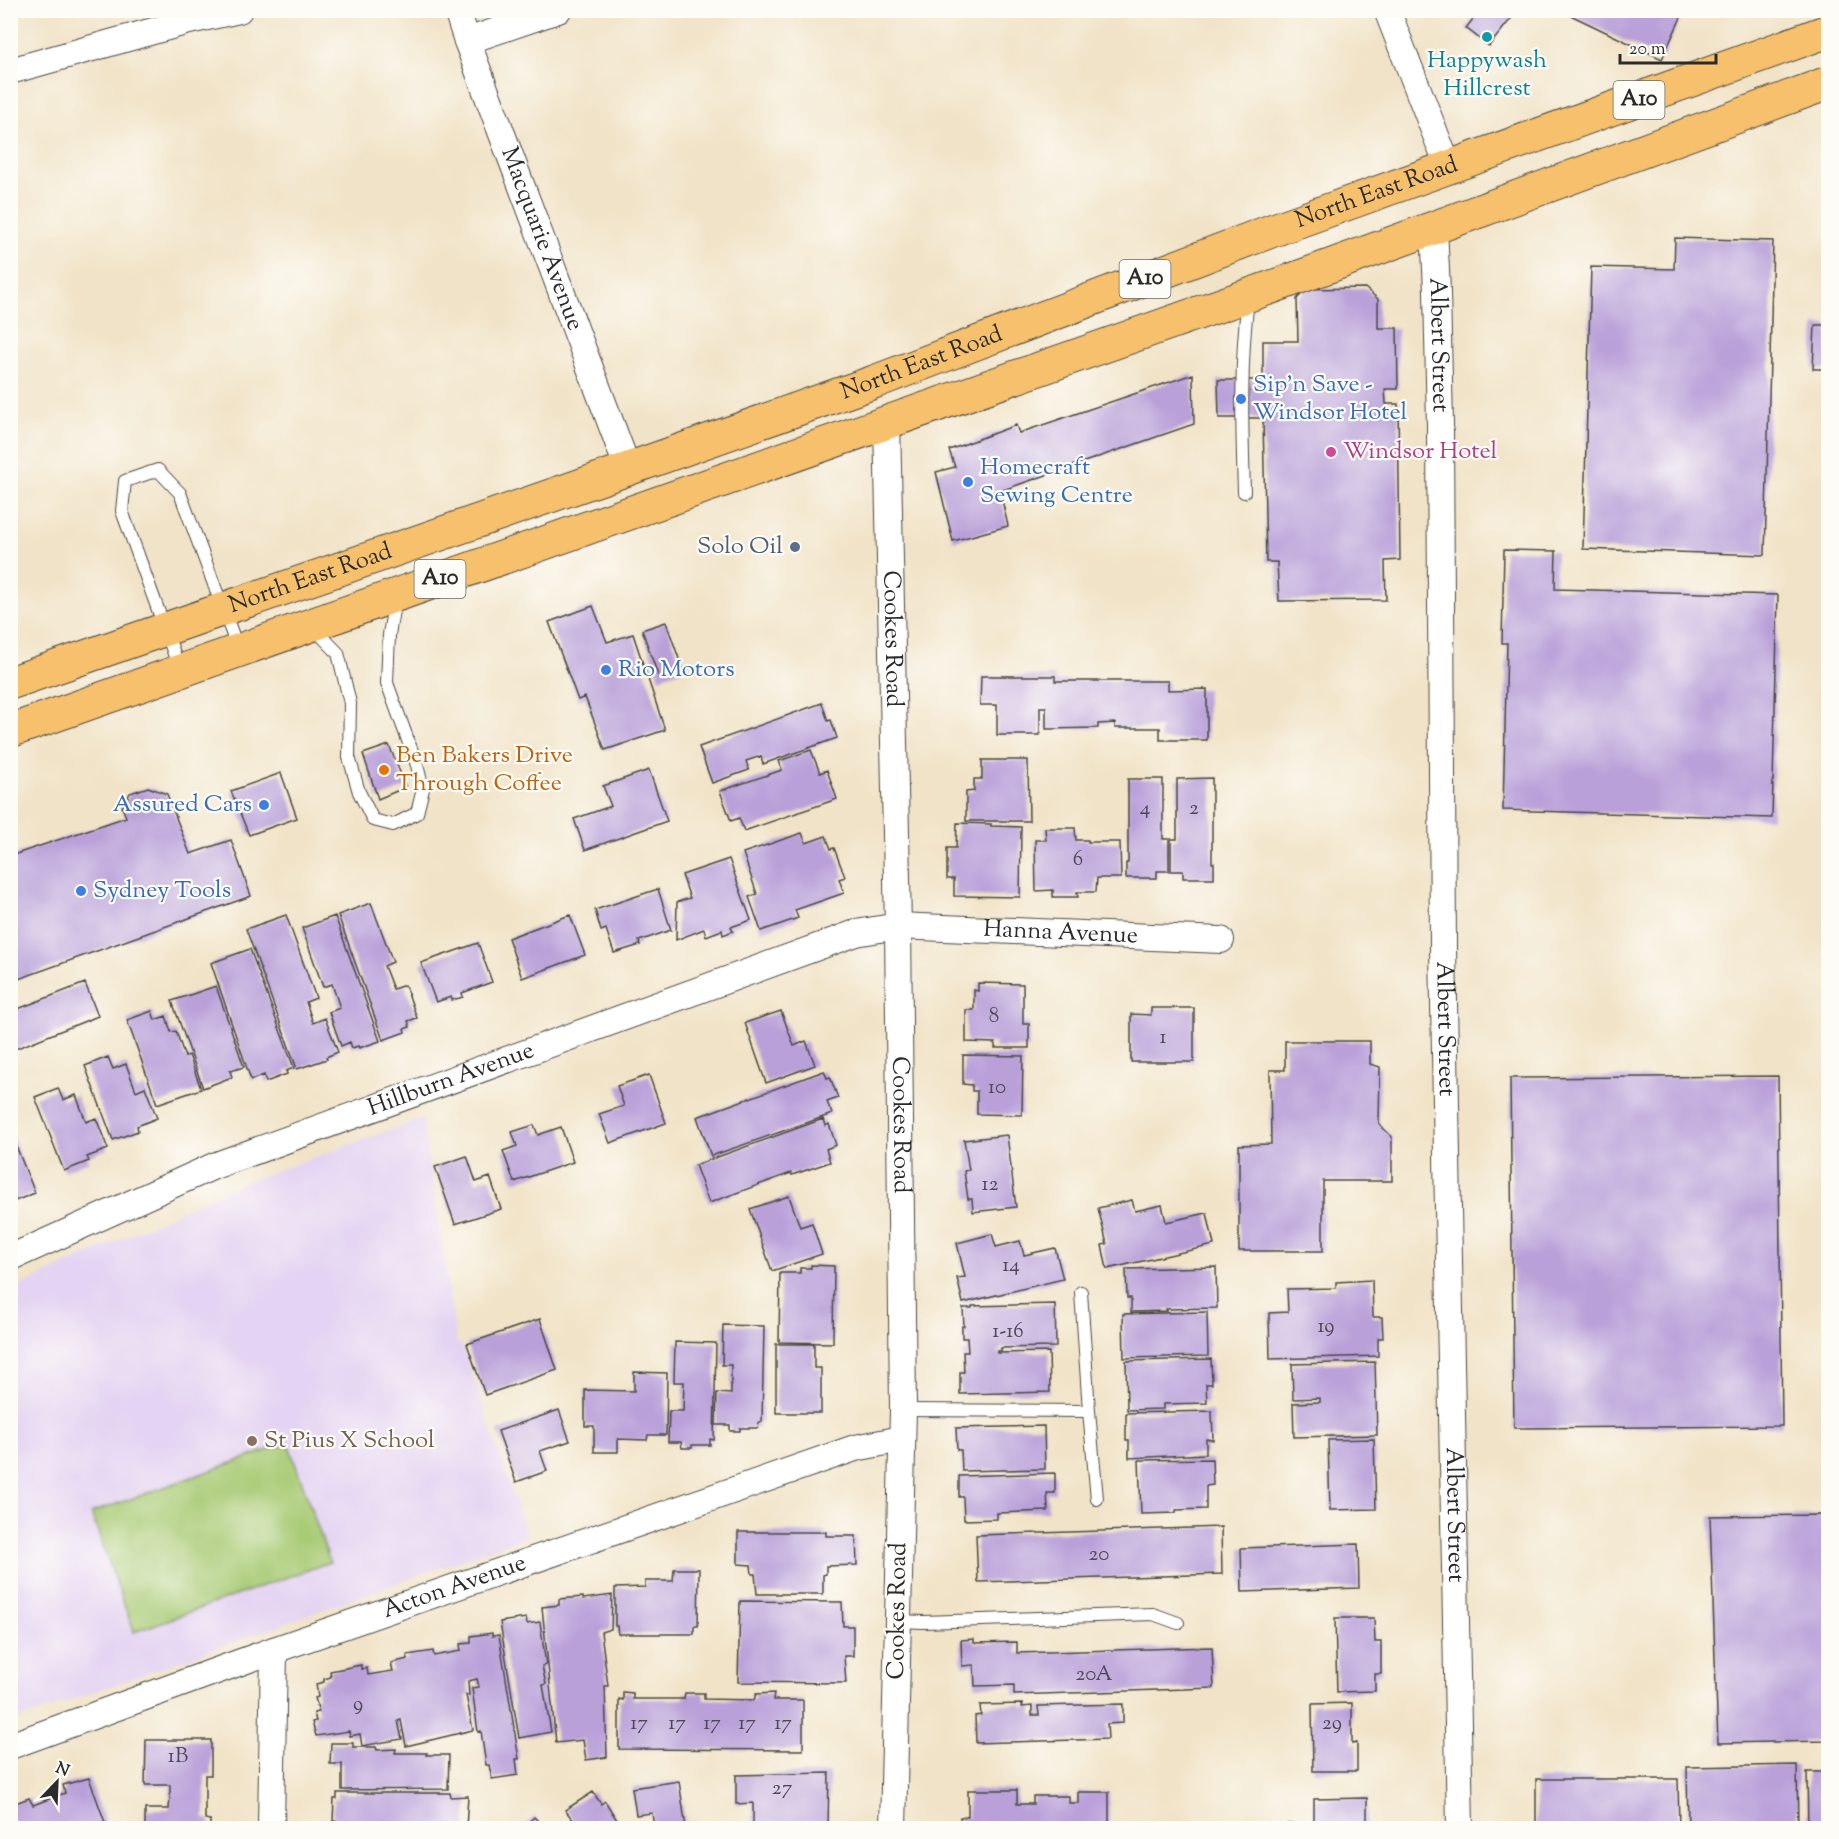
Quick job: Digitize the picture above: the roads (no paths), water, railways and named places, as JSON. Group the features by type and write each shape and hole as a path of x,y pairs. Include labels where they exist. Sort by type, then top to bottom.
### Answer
{"highway":[{"name":"North East Road","path":"10,683 874,382 1271,231 1449,169 1828,31"},
{"name":"North East Road","path":"10,731 1249,295 1828,82"},
{"path":"1449,169 1467,216"},
{"path":"1417,179 1434,228"},
{"path":"874,382 887,421"},
{"path":"628,469 642,507"}],"street":[{"path":"10,71 189,21 239,10"},
{"name":"Macquarie Avenue","path":"457,10 628,469"},
{"path":"467,41 558,10"},
{"path":"1387,10 1449,169"},
{"name":"Albert Street","path":"1434,228 1440,425 1444,961 1460,1828"},
{"name":"Cookes Road","path":"887,421 898,926 903,1410 893,1828"},
{"name":"Hanna Avenue","path":"898,926 1221,940"},
{"name":"Hillburn Avenue","path":"10,1258 214,1166 856,933 898,926"},
{"name":"Acton Avenue","path":"10,1746 274,1650 855,1448 902,1439"},
{"path":"271,1828 274,1650"}],"lane":[{"path":"1244,492 1242,380 1249,295"},
{"path":"180,671 122,511 125,481 158,470 180,493 238,650"},
{"path":"311,625 338,653 350,703 349,757 359,792 373,820 393,825 417,813 423,789 417,765 387,683 389,635 396,594"},
{"path":"1081,1292 1097,1499"},
{"path":"903,1410 1089,1410"},
{"path":"898,1621 1153,1614 1178,1623"}],"place":[{"name":"Happywash Hillcrest","path":"1487,37"},
{"name":"Sip'n Save - Windsor Hotel","path":"1241,399"},
{"name":"Windsor Hotel","path":"1331,452"},
{"name":"Homecraft Sewing Centre","path":"968,482"},
{"name":"Solo Oil","path":"795,547"},
{"name":"Rio Motors","path":"606,670"},
{"name":"Ben Bakers Drive Through Coffee","path":"384,770"},
{"name":"Assured Cars","path":"264,805"},
{"name":"Sydney Tools","path":"81,891"},
{"name":"St Pius X School","path":"252,1441"}]}
